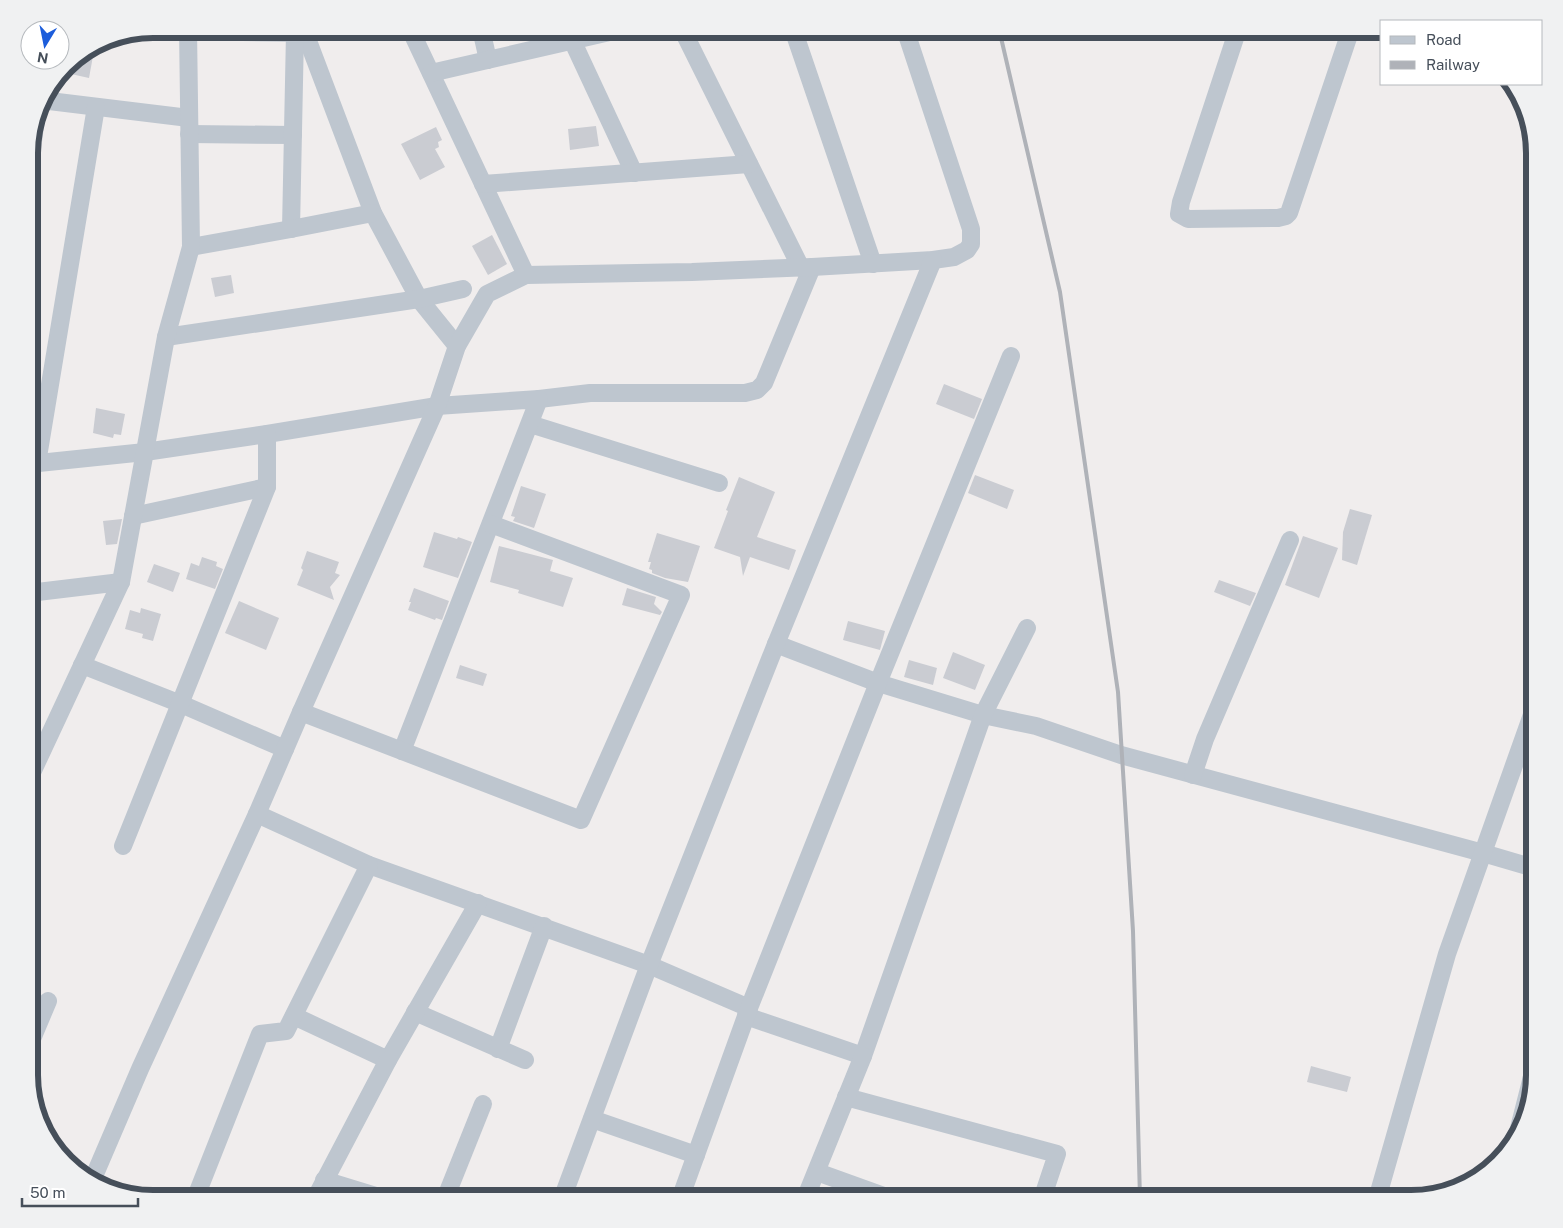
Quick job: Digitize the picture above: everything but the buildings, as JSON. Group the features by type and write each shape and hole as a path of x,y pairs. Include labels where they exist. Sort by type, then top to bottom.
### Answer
{"street":[{"path":"38,760 121,582 166,337 191,247 188,38"},
{"path":"291,230 293,135 300,38"},
{"path":"302,38 373,212 419,299 456,346"},
{"path":"414,38 526,275"},
{"path":"483,38 488,60"},
{"path":"431,73 581,38"},
{"path":"38,463 145,452 437,406 540,399 590,393 744,393 756,390 764,383 806,268 749,164 686,38"},
{"path":"796,38 873,264"},
{"path":"95,1175 140,1069 257,814 300,712 437,406 456,346 487,294 526,275 806,268 933,260 954,257 967,250 970,244 971,229 908,38"},
{"path":"1235,38 1181,202 1179,214 1188,219 1278,218 1289,213 1348,38"},
{"path":"572,40 634,173"},
{"path":"50,101 96,107 189,126 293,135"},
{"path":"38,436 96,107"},
{"path":"483,184 749,164"},
{"path":"191,247 291,230 373,212"},
{"path":"565,1190 649,965 776,644 933,260"},
{"path":"166,337 419,299 463,289"},
{"path":"683,1190 747,1012 1011,356"},
{"path":"402,751 540,399"},
{"path":"530,424 719,483"},
{"path":"123,846 267,487 267,434"},
{"path":"133,516 267,487"},
{"path":"300,712 581,820 681,595 491,524"},
{"path":"1194,775 1205,739 1290,540"},
{"path":"38,592 121,582"},
{"path":"809,1190 863,1056 983,715 1027,628"},
{"path":"776,644 878,683 983,715 1036,726 1121,755 1526,866"},
{"path":"82,665 181,704 285,749"},
{"path":"1380,1190 1447,954 1526,732"},
{"path":"257,814 369,865 649,965 747,1012 863,1056"},
{"path":"199,1190 260,1034 286,1031 369,865"},
{"path":"319,1190 388,1060 478,904"},
{"path":"498,1048 544,926"},
{"path":"38,1025 48,1002"},
{"path":"415,1012 525,1060"},
{"path":"294,1016 388,1060"},
{"path":"846,1097 1057,1154 1045,1190"},
{"path":"449,1190 483,1104"},
{"path":"592,1119 696,1155"},
{"path":"817,1172 854,1190"},
{"path":"324,1180 357,1190"}],"railway":[{"path":"1001,38 1060,292 1118,692 1133,931 1140,1190"}]}
